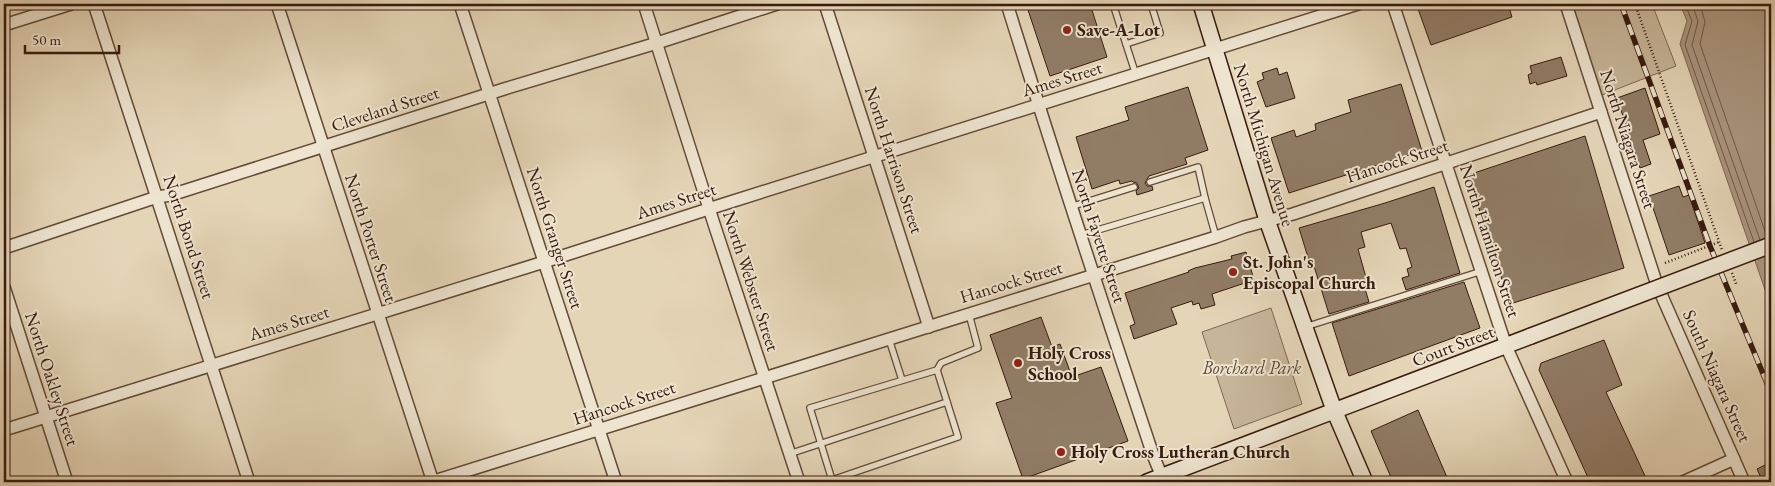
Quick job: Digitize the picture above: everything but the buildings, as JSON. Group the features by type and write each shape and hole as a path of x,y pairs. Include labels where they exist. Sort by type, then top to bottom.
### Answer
{"main road":[{"name":"North Michigan Avenue","path":"1201,4 1267,220 1334,410 1365,482"},
{"name":"Court Street","path":"1148,482 1771,245"}],"street":[{"path":"4,25 71,4"},
{"name":"North Bond Street","path":"94,4 249,482"},
{"name":"North Porter Street","path":"277,4 432,482"},
{"name":"North Granger Street","path":"460,4 616,482"},
{"name":"North Webster Street","path":"644,4 799,482"},
{"name":"Cleveland Street","path":"4,248 157,197 171,195 776,4"},
{"name":"North Harrison Street","path":"825,4 929,327"},
{"name":"North Fayette Street","path":"1007,4 1070,206 1152,455 1162,477"},
{"name":"Ames Street","path":"4,430 544,262 1358,4"},
{"name":"North Hamilton Street","path":"1394,4 1506,346 1567,482"},
{"name":"North Niagara Street","path":"1566,4 1657,285"},
{"name":"Hancock Street","path":"432,482 1093,274 1267,220 1293,214 1600,112"},
{"name":"South Niagara Street","path":"1657,285 1744,482"},
{"name":"North Oakley Street","path":"4,287 67,482"},
{"path":"1683,482 1734,459"}],"lane":[{"path":"1113,4 1136,74"},
{"path":"1126,44 1160,33 1151,4"},
{"path":"1150,182 1198,167 1216,237"},
{"path":"1070,206 1134,187"},
{"path":"1081,235 1206,198"},
{"path":"1305,327 1483,271"},
{"path":"937,370 958,437 832,481 810,408 937,370 941,363 978,348 969,314"},
{"path":"889,339 902,380"},
{"path":"789,454 947,402"}],"path":[{"path":"1635,4 1722,251"},
{"path":"1665,263 1719,242"},
{"path":"1730,268 1737,286"}],"green space":[{"path":"1572,4 1652,4 1676,66 1602,95"},
{"name":"Borchard Park","path":"1271,308 1302,404 1234,429 1202,332"}],"water":[{"path":"1680,4 1771,4 1771,307 1680,44 1687,21"}],"railway":[{"path":"1621,4 1710,246 1771,393"}],"place":[{"name":"Save-A-Lot","path":"1067,30"},
{"name":"St. John's Episcopal Church","path":"1233,272"},
{"name":"Holy Cross School","path":"1018,363"},
{"name":"Holy Cross Lutheran Church","path":"1061,452"}]}
